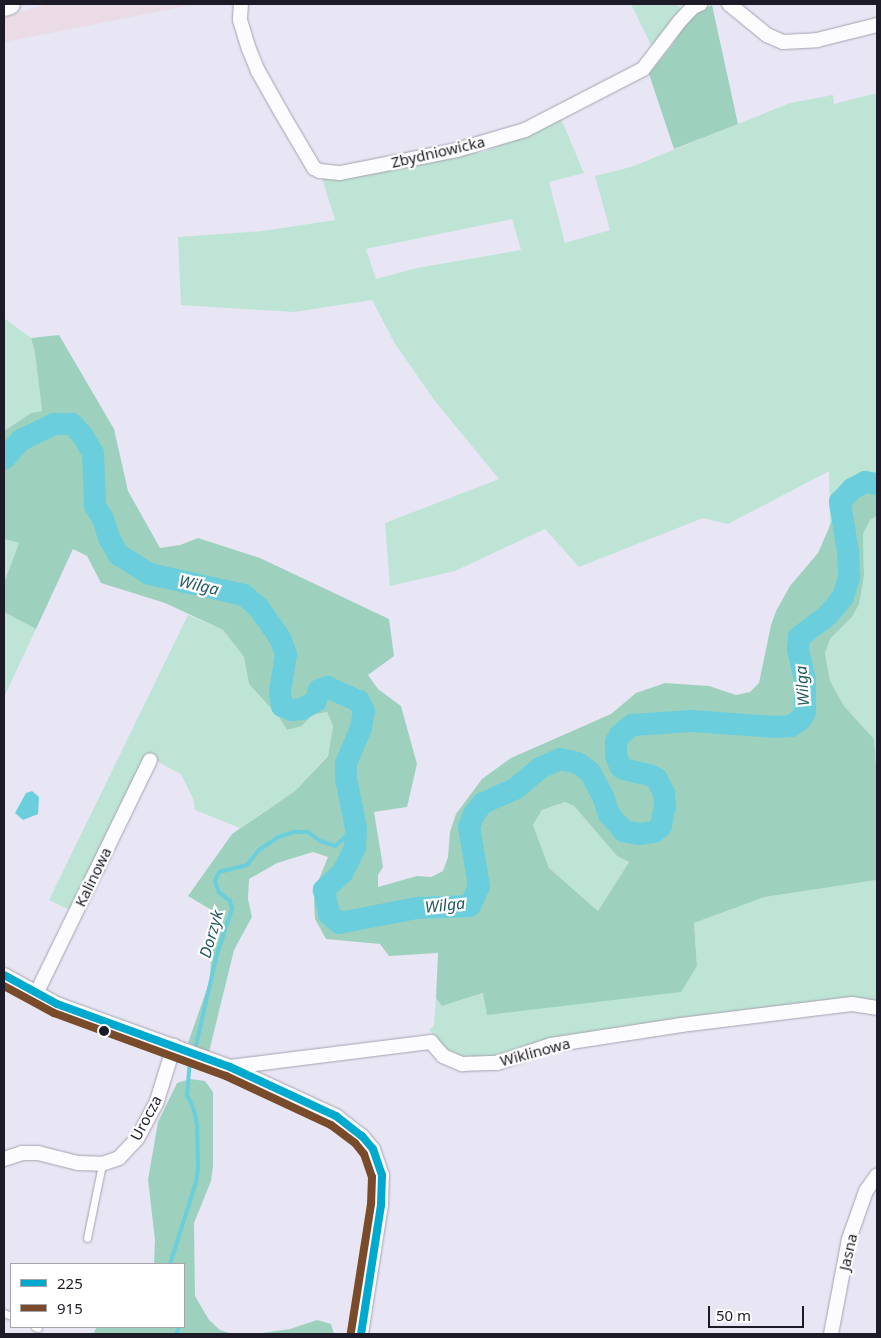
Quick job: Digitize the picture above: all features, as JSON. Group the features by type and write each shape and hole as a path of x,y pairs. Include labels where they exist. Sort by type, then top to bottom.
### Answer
{"street":[{"path":"4,6 10,4"},
{"name":"Zbydniowicka","path":"241,4 240,20 258,71 281,112 314,168 320,171 340,174 457,150 525,130 643,68 679,22 693,8 700,4"},
{"path":"729,4 767,35 783,42 816,40 877,25"},
{"name":"Kalinowa","path":"36,994 150,760"},
{"path":"4,975 36,994 76,1012 230,1066 336,1116 362,1136 373,1149 382,1175 381,1205 361,1334"},
{"name":"Wiklinowa","path":"230,1066 431,1042 443,1056 462,1064 497,1063 551,1045 681,1025 852,1004 877,1008"},
{"name":"Urocza","path":"4,1159 22,1153 38,1153 78,1163 102,1164 119,1158 137,1139 156,1104 174,1046"},
{"name":"Jasna","path":"832,1334 849,1239 866,1191 877,1176"}],"lane":[{"path":"87,1238 102,1164"}],"shaded area":[{"path":"49,4 197,4 4,42 4,17"}],"green space":[{"path":"631,4 677,4 682,11 653,49"},
{"path":"712,5 738,124 674,149 649,74 673,44 690,16"},
{"path":"877,93 877,474 857,480 838,502 830,528 829,471 728,524 703,518 579,567 545,529 455,571 390,586 385,523 499,479 434,400 394,342 372,300 294,312 181,305 178,237 263,231 335,220 322,178 484,152 561,119 584,173 549,182 565,243 610,230 595,176 631,167 790,103 833,95 834,104","holes":["512,219 521,250 417,268 376,279 366,249"]},
{"path":"4,318 31,338 35,353 42,411 31,413 4,431"},
{"path":"59,335 114,429 128,491 160,548 180,545 198,538 260,558 389,619 394,656 368,675 378,689 401,706 417,764 407,807 374,812 383,867 378,875 378,887 417,876 431,877 443,871 448,857 450,832 456,814 482,779 511,758 611,714 636,693 665,683 709,686 736,695 750,692 759,683 771,625 776,611 790,586 818,553 846,489 857,480 877,474 877,516 870,520 863,534 864,576 859,604 852,617 830,639 825,653 830,681 844,706 874,739 877,778 877,880 765,897 694,923 697,966 681,992 487,1015 483,993 442,1006 436,998 438,953 389,956 380,944 326,939 315,919 314,902 317,884 328,857 313,852 277,863 249,879 248,899 252,917 234,950 209,1052 188,1043 210,980 213,911 188,896 232,834 295,791 328,756 333,726 327,712 312,715 302,726 287,730 279,717 249,684 244,657 223,630 165,603 101,583 87,556 73,549 36,629 4,612 4,583 19,543 4,539 4,431 31,413 42,411 35,353 31,338","holes":["565,802 574,806 617,856 629,862 598,911 549,868 533,825 542,810"]},
{"path":"877,516 877,778 874,739 844,706 830,681 825,652 830,639 852,617 864,576 863,534 870,520"},
{"path":"4,539 19,543 4,583"},
{"path":"4,612 36,629 4,697"},
{"path":"188,615 223,630 244,657 249,684 279,717 287,730 302,726 312,715 327,712 333,726 328,755 295,791 240,828 195,810 193,799 181,774 149,757 74,912 49,900"},
{"path":"565,802 574,806 617,856 629,862 598,911 549,868 533,825 542,810"},
{"path":"877,880 877,1002 494,1058 458,1058 443,1051 440,1042 429,1030 434,1026 436,998 442,1006 484,993 488,1015 697,966 694,923 765,897"},
{"path":"190,1079 205,1081 213,1092 213,1166 211,1181 194,1223 195,1296 209,1320 220,1330 233,1334 93,1334 96,1328 185,1328 185,1263 154,1263 155,1240 148,1180 158,1122 177,1083"},
{"path":"317,1320 331,1324 334,1334 255,1334 290,1329"}],"water":[{"path":"32,791 39,797 38,814 23,820 15,813 26,793"}],"waterway":[{"name":"Wilga","path":"4,459 21,440 54,424 72,424 83,436 93,453 95,506 103,519 109,538 119,555 150,574 244,595 259,608 280,638 286,654 280,692 282,706 292,710 302,709 316,701 319,690 327,687 359,701 364,711 361,728 346,763 346,779 356,828 355,848 342,873 324,890 329,914 339,923 417,908 470,906 479,886 469,827 474,814 483,803 515,789 540,768 560,759 578,763 590,772 603,796 609,814 624,831 639,834 654,832 661,826 665,806 664,793 657,779 649,775 624,769 620,766 616,755 616,742 620,735 632,725 692,721 776,727 791,726 801,719 805,712 805,680 798,649 799,637 828,615 843,597 849,577 848,552 840,502 852,489 865,482 877,484"},
{"name":"Dorzyk","path":"196,1045 217,954 232,909 230,901 219,892 216,885 215,880 219,872 247,865 259,850 278,837 293,832 308,832 320,841 335,846 356,828"},
{"name":"Dorzyk","path":"170,1263 196,1182 198,1168 197,1125 194,1110 187,1095 190,1060"},
{"name":"Dorzyk","path":"176,1334 179,1328"}],"transit line":[{"name":"225","path":"4,975 57,1004 230,1067 336,1116 362,1136 373,1149 382,1175 381,1205 361,1334"},
{"name":"915","path":"4,986 54,1013 226,1076 331,1125 355,1143 364,1154 372,1177 371,1204 351,1332"}]}
